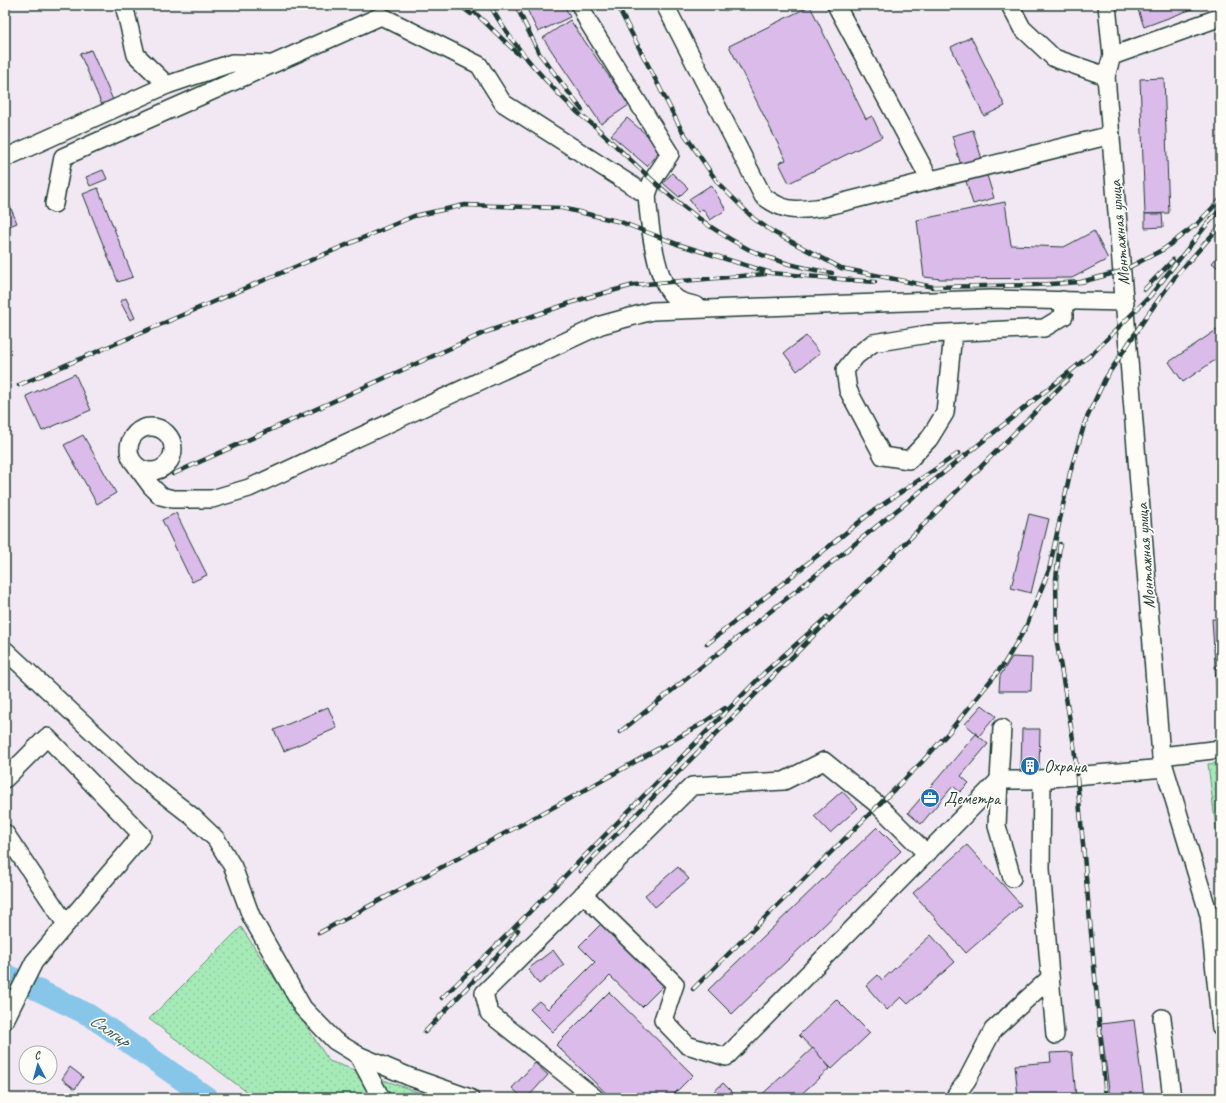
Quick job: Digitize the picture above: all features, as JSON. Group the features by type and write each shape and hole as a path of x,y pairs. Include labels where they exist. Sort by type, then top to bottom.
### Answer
{"street":[{"path":"124,5 136,55 167,85"},
{"path":"580,5 588,22 670,154 652,181 647,195 651,234 662,282 676,299 705,309"},
{"path":"665,5 763,196 778,207 795,210 824,207 1111,135"},
{"path":"836,5 930,180"},
{"path":"1010,5 1022,28 1054,58 1106,76"},
{"path":"1107,5 1112,56 1221,16"},
{"path":"54,204 63,157 381,16 479,65 503,103 647,195"},
{"name":"Монтажная улица","path":"1112,56 1106,76 1162,762 1210,915 1221,1028"},
{"path":"5,158 167,85 232,63 274,64"},
{"path":"138,466 151,486 161,496 173,499 212,499 249,488 601,325 652,311 991,299 1125,302"},
{"path":"953,333 945,413 929,439 909,460 883,456 848,390 845,370 856,356 873,343 928,334 1044,328 1064,316 1063,300"},
{"path":"5,650 139,775 193,816 216,839 233,867 251,916 303,1008 335,1041 358,1055 410,1077 470,1098"},
{"path":"1002,728 997,826 1012,878"},
{"path":"5,779 47,737 142,836 34,962 8,1014"},
{"path":"583,894 675,984 663,1020 687,1045 726,1057 999,780 1042,779 1162,762 1221,749"},
{"path":"595,1098 489,1013 484,993 692,786 784,781 824,761 878,805 926,854"},
{"path":"1042,779 1041,869 1055,1035"},
{"path":"5,833 66,924"},
{"path":"954,1098 967,1080 993,1030 1050,978"},
{"path":"1162,1018 1172,1098"},
{"path":"358,1055 381,1098"}],"green space":[{"path":"1221,763 1221,870 1208,764"},
{"path":"241,927 329,1061 435,1098 255,1098 149,1019"}],"building":[{"path":"525,5 564,5 570,17 538,32"},
{"path":"1142,5 1203,5 1144,27 1137,7"},
{"path":"810,6 866,119 872,116 882,137 789,183 779,163 786,160 729,46"},
{"path":"570,20 629,105 601,124 543,38"},
{"path":"971,37 1005,106 984,116 951,47"},
{"path":"91,50 113,100 102,105 80,54"},
{"path":"1164,78 1169,213 1145,214 1140,79"},
{"path":"627,118 662,148 647,166 611,135"},
{"path":"973,130 994,198 973,204 952,136"},
{"path":"103,170 107,179 90,186 86,177"},
{"path":"672,173 688,188 679,197 663,183"},
{"path":"711,185 726,210 710,220 703,209 698,212 689,199"},
{"path":"98,188 133,277 118,282 83,194"},
{"path":"5,194 17,223 5,228"},
{"path":"1005,202 1011,245 1064,247 1094,231 1108,259 1072,278 941,279 924,277 917,220"},
{"path":"1145,214 1162,214 1163,227 1145,228"},
{"path":"1221,252 1221,270 1212,263"},
{"path":"126,298 135,318 130,320 120,301"},
{"path":"1221,327 1221,356 1183,382 1169,362"},
{"path":"806,336 820,353 797,371 784,353"},
{"path":"75,374 91,410 42,431 26,396"},
{"path":"83,435 116,493 97,504 64,445"},
{"path":"176,513 207,575 192,582 162,520"},
{"path":"1029,514 1049,519 1031,593 1011,588"},
{"path":"1212,619 1221,619 1221,697 1217,697"},
{"path":"1012,657 1032,658 1031,691 999,691 1000,676"},
{"path":"982,705 996,716 979,736 965,724"},
{"path":"328,707 337,728 284,751 274,730"},
{"path":"1022,729 1040,729 1039,771 1021,770"},
{"path":"976,734 988,744 961,776 969,783 960,792 953,786 921,824 908,813"},
{"name":"Охрана","path":"1021,762 1039,762 1039,771 1021,770"},
{"path":"842,791 858,808 830,833 814,816"},
{"path":"877,827 901,851 732,1014 708,990"},
{"path":"967,845 1021,905 966,953 913,893"},
{"path":"678,867 689,879 655,907 645,895"},
{"path":"603,922 665,984 642,1007 610,976 553,1032 530,1009 539,1001 548,1009 595,962 579,946"},
{"path":"931,935 955,962 908,1004 901,997 887,1010 866,986 878,975 882,980"},
{"path":"553,950 564,965 539,984 528,969"},
{"path":"609,992 693,1075 670,1098 611,1098 556,1045"},
{"path":"836,999 870,1033 832,1069 799,1035"},
{"path":"1134,1020 1144,1098 1110,1098 1101,1024"},
{"path":"813,1048 830,1068 797,1098 758,1098"},
{"path":"1072,1052 1076,1098 1018,1098 1015,1065 1051,1062 1050,1053"},
{"path":"535,1063 548,1075 527,1098 523,1098 512,1088"},
{"path":"70,1067 83,1077 75,1089 62,1079"},
{"path":"723,1083 738,1098 707,1098"}],"waterway":[{"name":"Салгир","path":"5,974 89,1015 208,1098"}],"railway":[{"path":"459,5 471,14"},
{"path":"467,5 518,54"},
{"path":"490,5 507,33 529,61 564,100 596,127 669,195 688,210 727,237 758,254 789,264 832,273"},
{"path":"516,5 539,53 582,110"},
{"path":"617,5 681,129 718,183 754,219 773,232 841,268 933,287 1035,285 1081,282 1122,271 1164,249 1197,224 1221,199"},
{"path":"19,385 414,216 465,205 562,208 621,222 677,244 771,273 875,282"},
{"path":"1209,222 1221,209"},
{"path":"620,732 1093,353 1150,296 1212,218"},
{"path":"693,989 922,762 949,732 1004,664 1026,627 1049,570 1070,473 1085,422 1105,379 1146,317 1175,277 1221,225"},
{"path":"1144,290 1173,260"},
{"path":"173,474 486,332 582,299 634,285 765,274"},
{"path":"580,871 1071,376"},
{"path":"707,644 873,511 959,453"},
{"path":"1060,544 1056,579 1057,644 1074,745 1106,1098"},
{"path":"442,998 511,931 765,672 827,617"},
{"path":"319,933 578,794 700,725 725,708"},
{"path":"425,1032 509,943 518,930"}],"place":[{"name":"Охрана","path":"1030,766"},
{"name":"Деметра","path":"930,798"}]}
